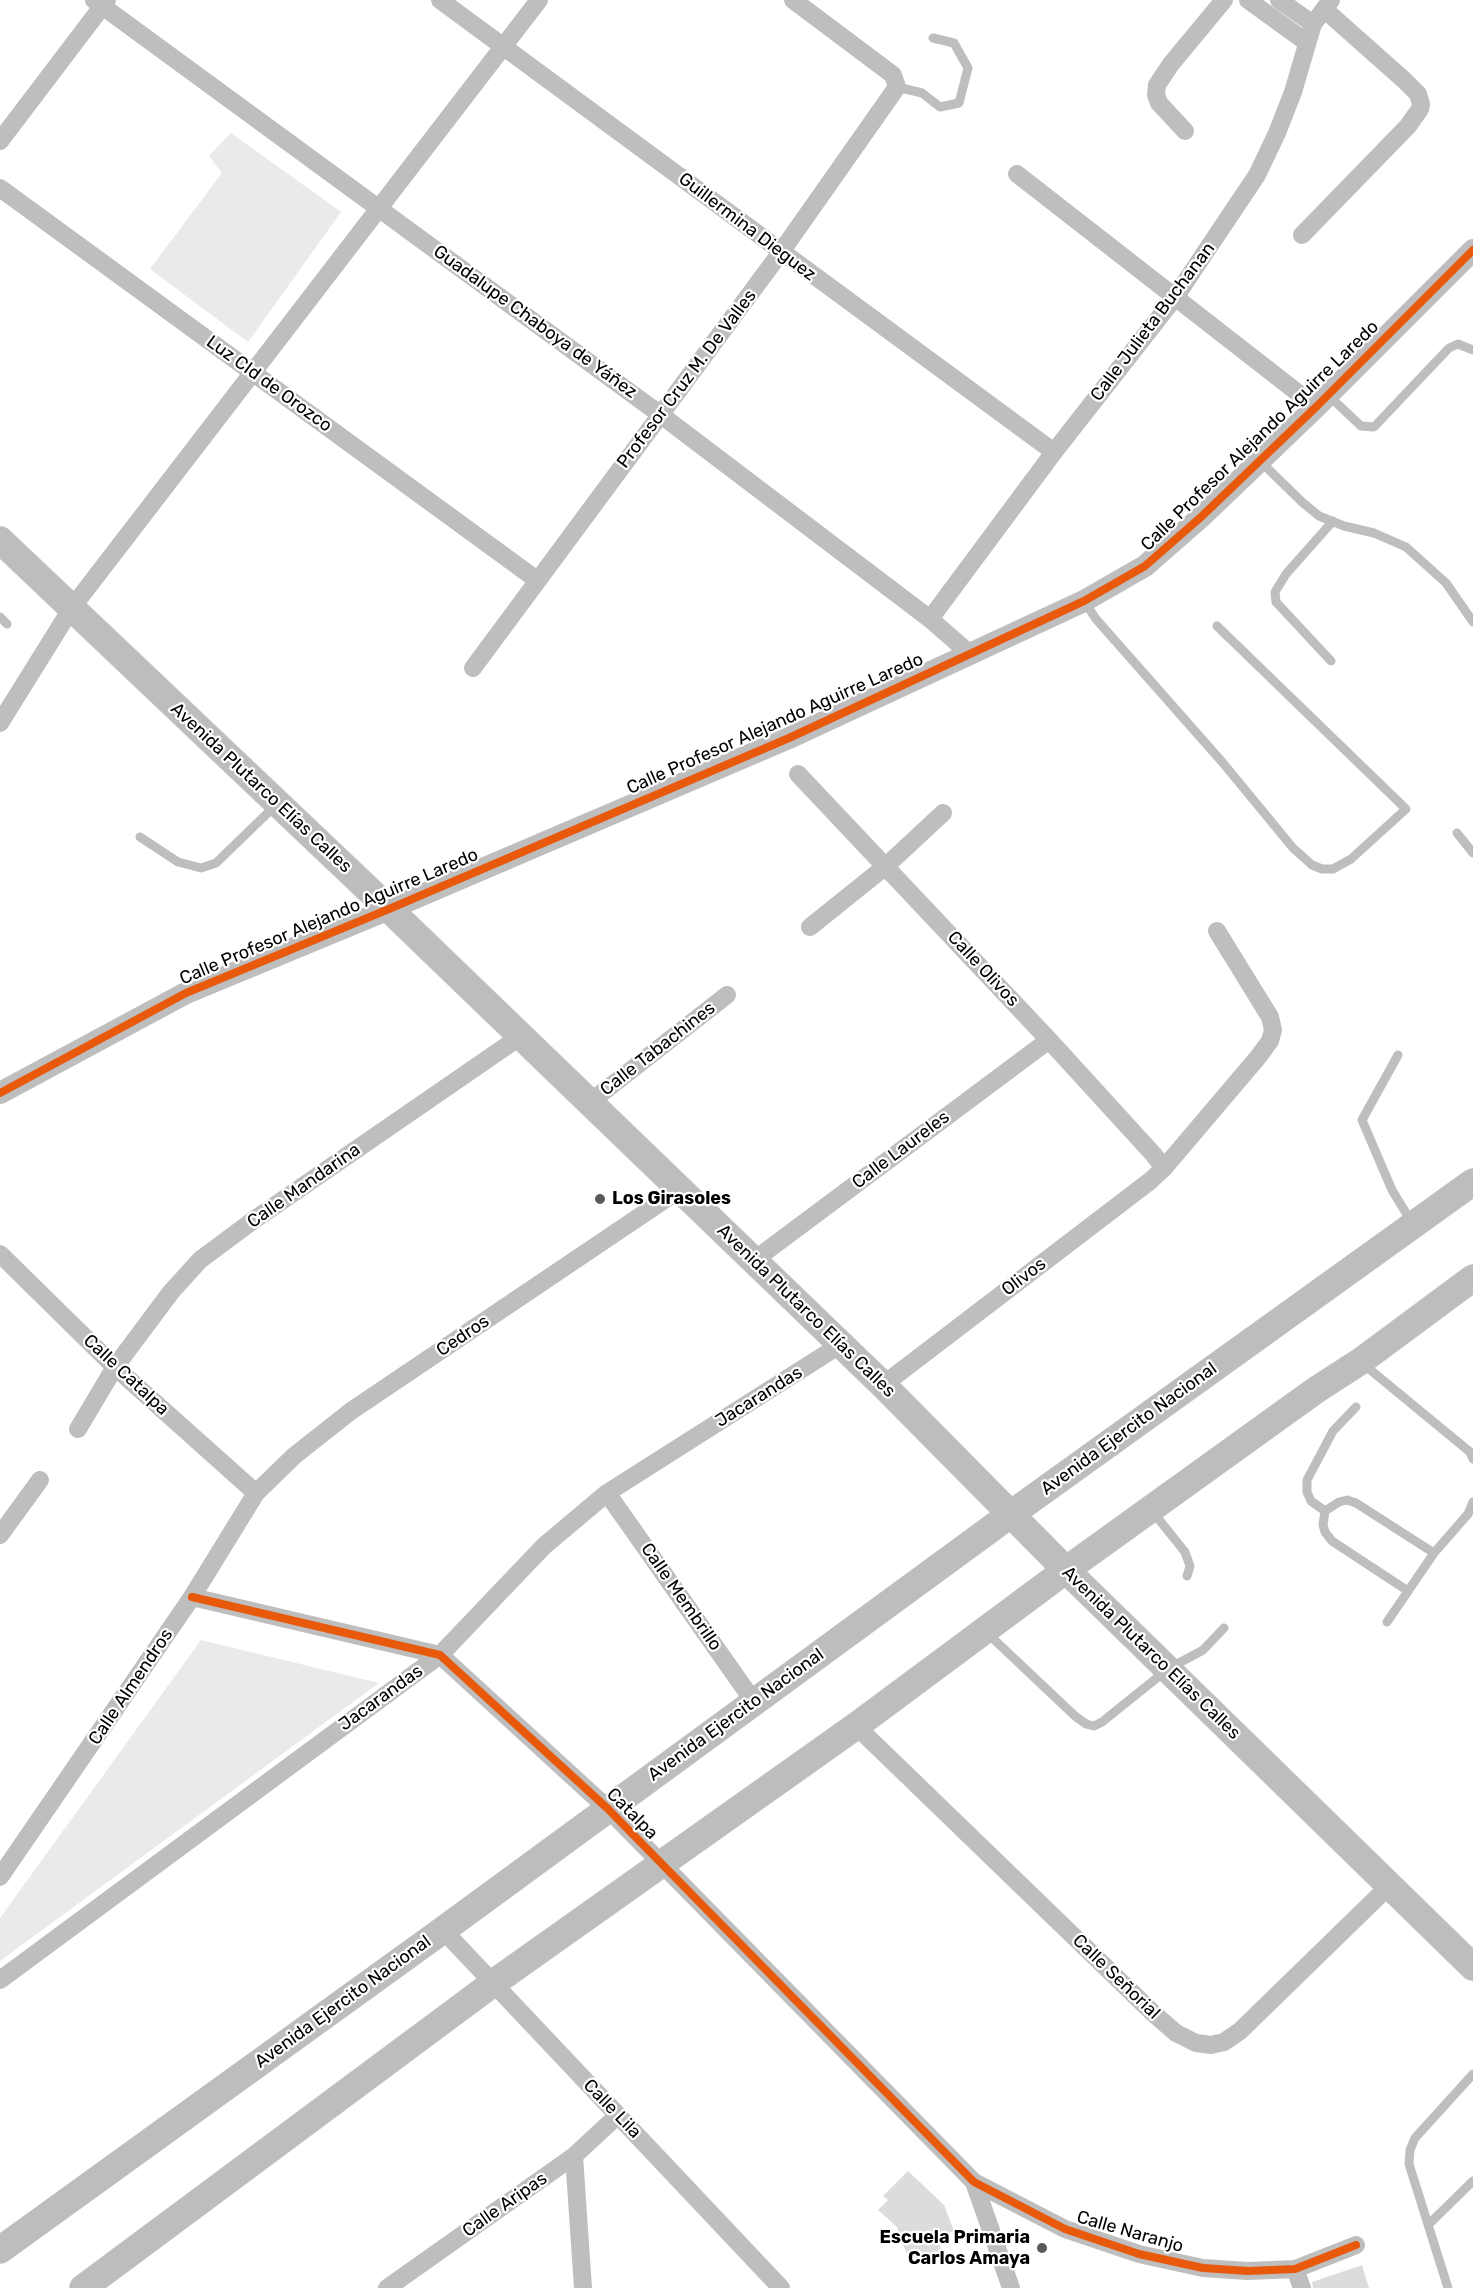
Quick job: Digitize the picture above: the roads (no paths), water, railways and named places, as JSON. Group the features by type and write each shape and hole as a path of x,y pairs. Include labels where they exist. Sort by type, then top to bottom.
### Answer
{"main road":[{"name":"Avenida Plutarco Elías Calles","path":"0,540 389,909 883,1385 1066,1570 1473,1967"},
{"name":"Avenida Ejercito Nacional","path":"0,2250 443,1930 1011,1514 1473,1182"},
{"path":"83,2288 492,1984 856,1725 1150,1509 1473,1278"}],"street":[{"name":"Guillermina Dieguez","path":"440,0 1054,452"},
{"path":"0,723 71,609 539,0"},
{"path":"793,0 893,75 897,87"},
{"path":"1185,131 1159,103 1156,95 1157,85 1171,64 1224,0"},
{"path":"1248,0 1306,42"},
{"path":"1279,0 1323,11 1404,80 1418,94 1421,104 1408,126 1302,235"},
{"path":"0,141 101,2"},
{"name":"Guadalupe Chaboya de Yáñez","path":"101,2 661,415 930,619 969,653"},
{"name":"Calle Julieta Buchanan","path":"930,619 1054,452 1176,296 1257,175 1293,92 1306,42 1323,11"},
{"name":"Profesor Cruz M. De Valles","path":"473,668 781,252 897,87"},
{"path":"1017,174 1176,296 1322,401"},
{"name":"Luz CId de Orozco","path":"0,188 537,580"},
{"name":"Calle Profesor Alejando Aguirre Laredo","path":"0,1093 186,993 789,738 1084,601 1145,566 1201,517 1322,401 1473,250"},
{"name":"Calle Olivos","path":"798,774 1049,1040 1164,1168"},
{"path":"810,927 886,866 943,813"},
{"name":"Olivos","path":"883,1385 1150,1181 1164,1168 1259,1056 1270,1041 1273,1030 1269,1017 1217,931"},
{"name":"Calle Tabachines","path":"589,1103 727,995"},
{"name":"Calle Mandarina","path":"78,1429 115,1367 171,1292 200,1260 521,1036"},
{"name":"Calle Laureles","path":"753,1261 1049,1040"},
{"name":"Cedros","path":"256,1493 294,1456 351,1411 679,1190"},
{"name":"Calle Catalpa","path":"0,1254 115,1367 256,1493"},
{"name":"Jacarandas","path":"0,1980 440,1655 544,1546 607,1493 840,1345"},
{"path":"0,1535 40,1480"},
{"name":"Calle Almendros","path":"0,1877 192,1597 256,1493"},
{"name":"Calle Membrillo","path":"607,1493 754,1702"},
{"name":"Catalpa","path":"192,1597 440,1655 607,1808 974,2182"},
{"name":"Calle Señorial","path":"856,1725 1153,2013 1176,2033 1196,2043 1210,2045 1224,2042 1240,2031 1390,1885"},
{"name":"Calle Lila","path":"443,1930 781,2288"},
{"name":"Calle Aripas","path":"387,2288 574,2156 617,2116"},
{"path":"574,2156 583,2288"},
{"path":"974,2182 1011,2288"},
{"name":"Calle Naranjo","path":"974,2182 1065,2229 1139,2254 1203,2268 1248,2271 1295,2269 1356,2245"},
{"path":"414,2269 416,2288"},
{"path":"1295,2269 1302,2288"}],"lane":[{"path":"897,87 909,88 922,93 940,107 959,103 968,68 954,44 933,38"},
{"path":"1322,401 1360,426 1374,427 1449,348 1458,344 1473,350"},
{"path":"1260,461 1319,516 1406,547 1446,583 1473,622"},
{"path":"1331,661 1276,602 1275,592 1286,574 1333,521"},
{"path":"1084,601 1096,619 1223,763 1293,848 1312,865 1322,870 1333,869 1351,859 1406,809 1217,626"},
{"path":"0,617 8,624"},
{"path":"140,837 178,862 201,868 216,863 278,803"},
{"path":"1457,832 1473,853"},
{"path":"1398,1055 1362,1120 1392,1190 1413,1225"},
{"path":"1360,1361 1470,1452 1473,1459"},
{"path":"1325,1511 1311,1501 1307,1492 1307,1479 1333,1431 1356,1407"},
{"path":"1407,1591 1332,1541 1323,1525 1325,1511 1338,1502 1347,1500 1356,1503 1434,1553"},
{"path":"1387,1622 1434,1553 1468,1514 1473,1503"},
{"path":"1150,1509 1185,1552 1190,1566 1187,1576"},
{"path":"985,1630 1075,1716 1086,1724 1094,1726 1168,1669 1203,1650 1224,1628"},
{"path":"1448,2288 1409,2164 1410,2150 1415,2139 1473,2074"},
{"path":"1428,2225 1473,2181"}],"place":[{"name":"Los Girasoles","path":"600,1199"},
{"name":"Escuela Primaria Carlos Amaya","path":"1042,2248"}]}
